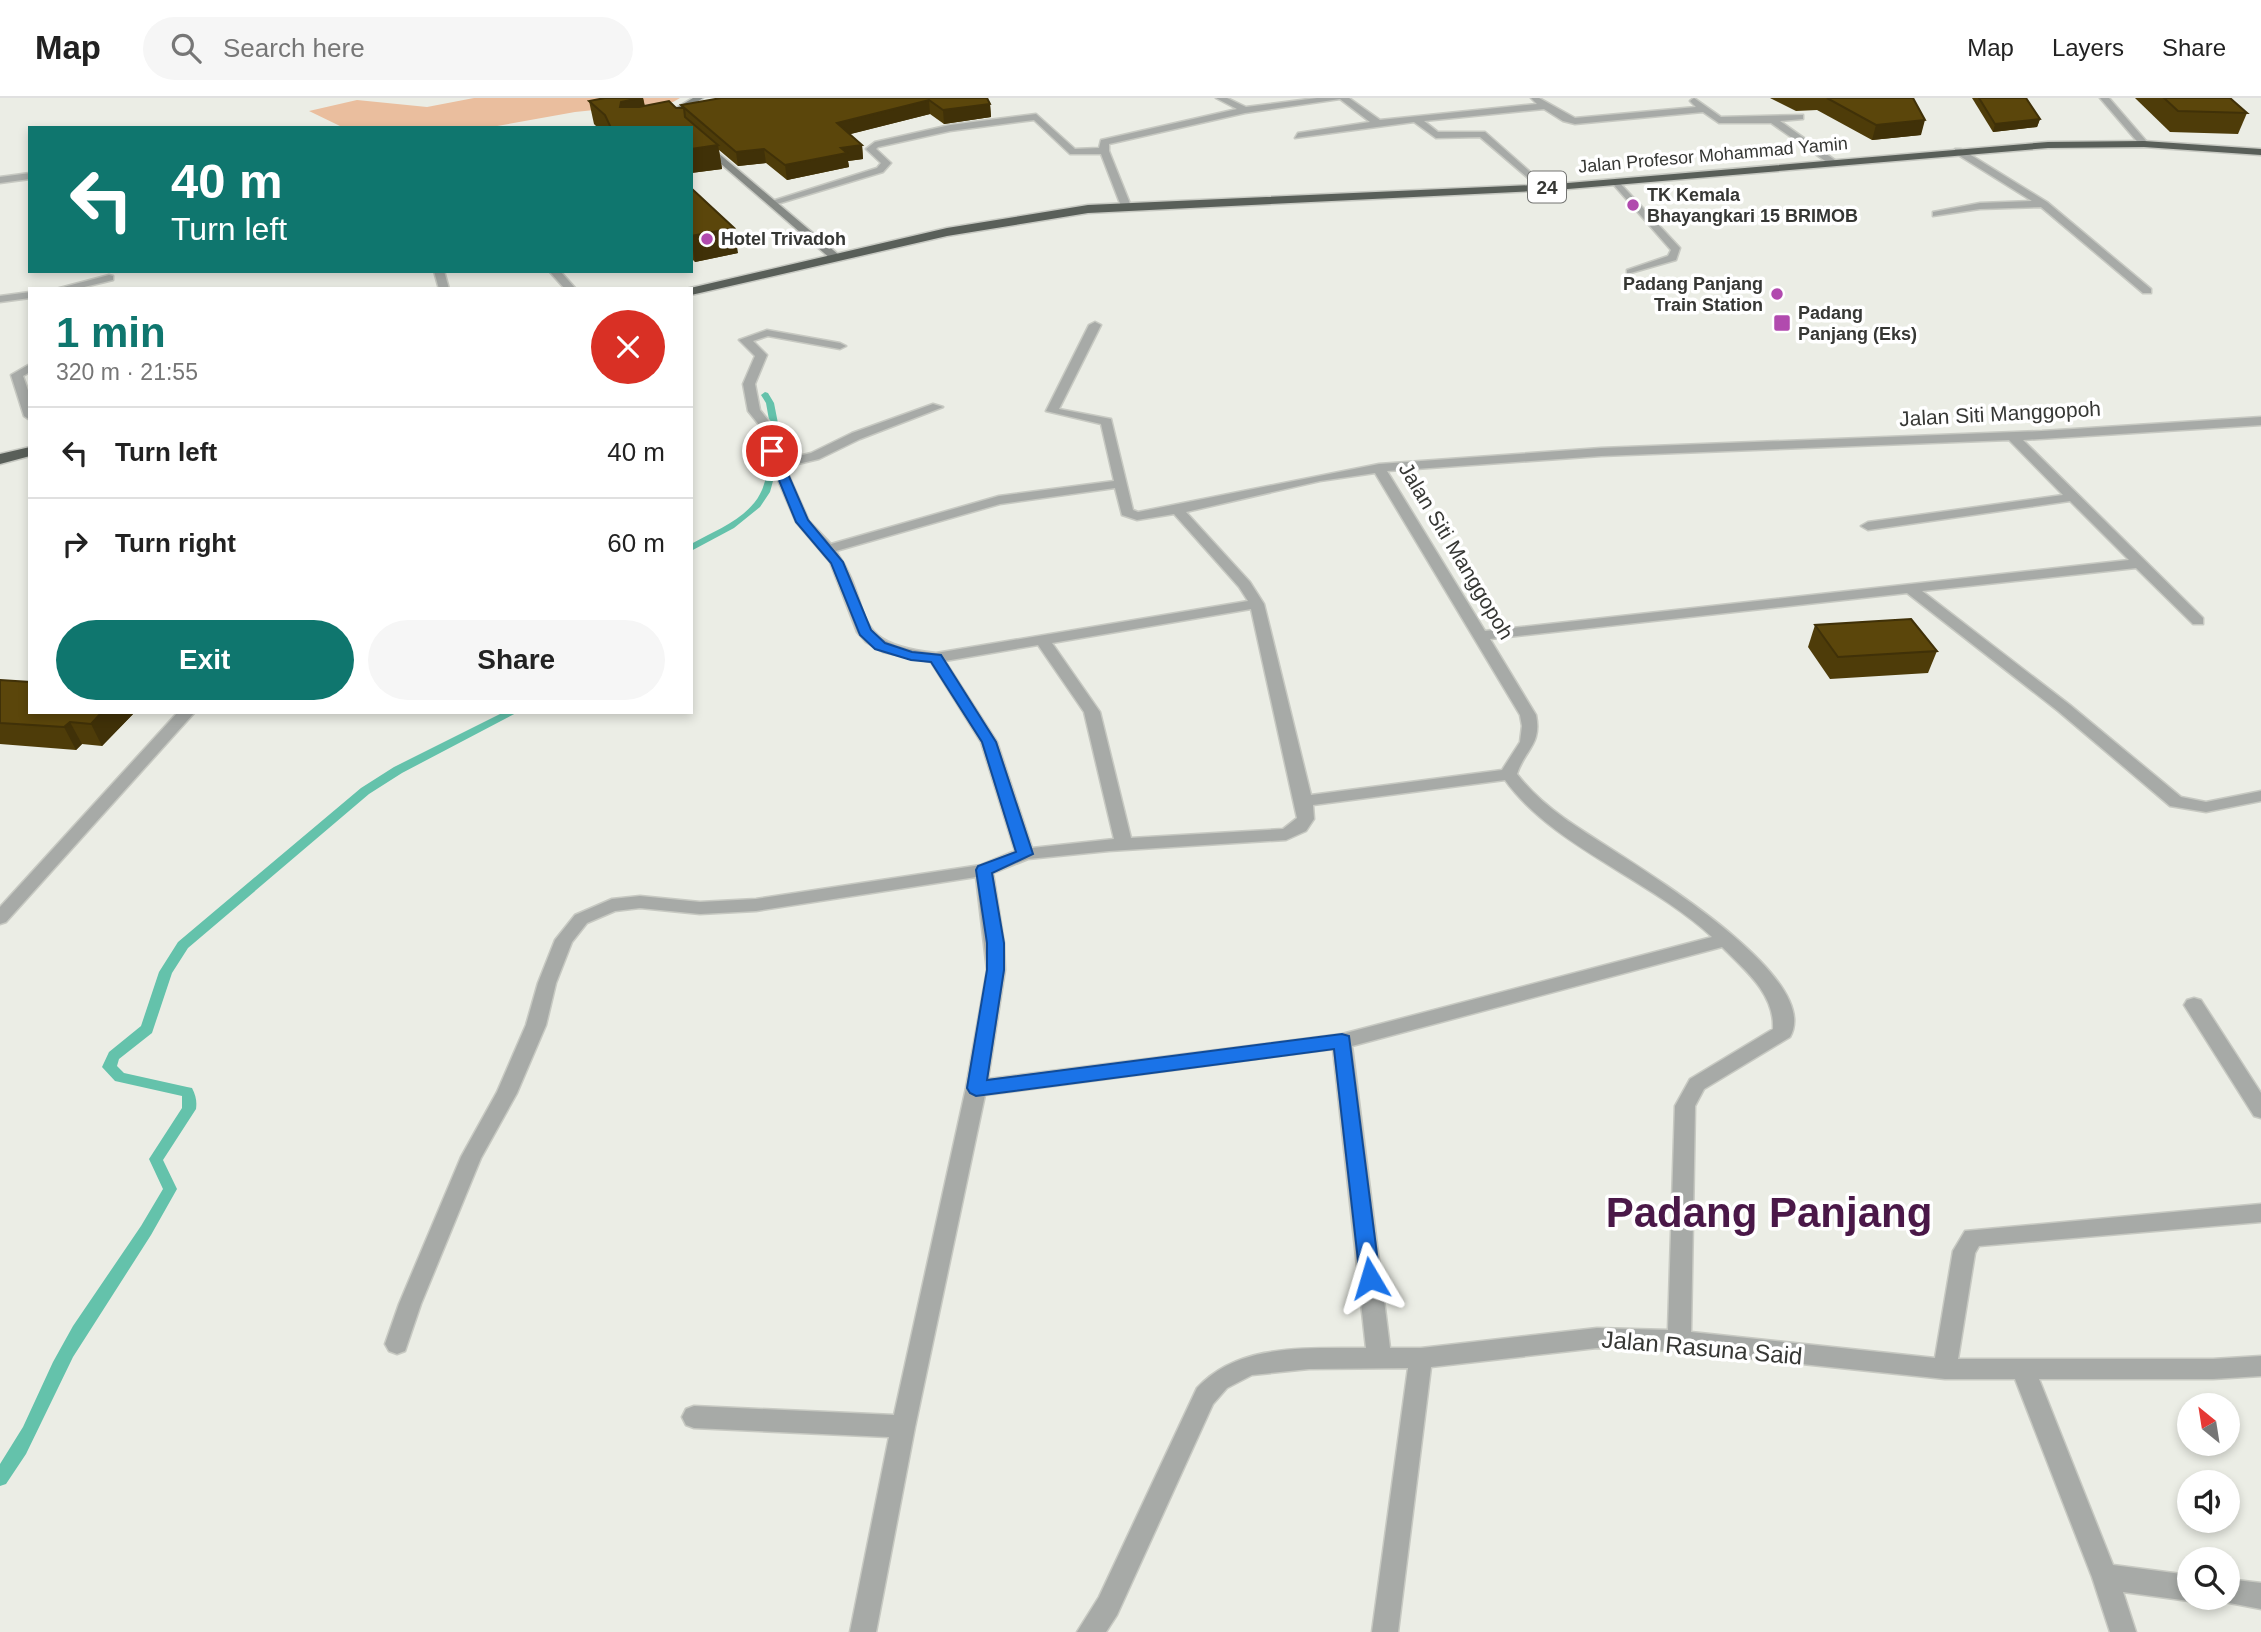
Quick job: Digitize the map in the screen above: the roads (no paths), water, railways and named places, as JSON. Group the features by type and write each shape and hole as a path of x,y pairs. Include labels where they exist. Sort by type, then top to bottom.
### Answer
{"highway":[{"name":"Jalan Profesor Mohammad Yamin","path":"693,291 1017,218 1126,206 1542,187 1958,151 2074,144 2144,144 2261,152"},
{"path":"0,459 28,452"}],"main road":[{"path":"683,126 676,118 679,110 699,98"},
{"path":"693,135 835,257"}],"street":[{"path":"1220,98 1245,110"},
{"path":"1126,206 1104,151 1103,144 1108,140 1245,110 1336,98"},
{"path":"1343,98 1378,123"},
{"path":"1534,98 1575,121 1703,108"},
{"path":"1690,98 1719,120 1800,117"},
{"path":"2104,98 2144,144"},
{"path":"1298,136 1378,123 1545,106"},
{"path":"774,202 880,170 886,163 871,149 875,145 950,128 1036,117 1073,152 1104,151"},
{"path":"663,121 676,118"},
{"path":"1416,119 1439,136 1482,134 1542,187"},
{"path":"1771,119 1834,163"},
{"path":"1958,151 2044,204 2147,291"},
{"path":"0,180 28,176"},
{"path":"1616,182 1676,250 1672,258 1631,272"},
{"path":"1936,214 1980,206 2044,204"},
{"path":"556,273 569,287"},
{"path":"67,287 106,275"},
{"path":"0,299 28,295"},
{"path":"1094,325 1052,411 1107,422 1119,484 1131,515 1177,510 1264,489 1379,468"},
{"path":"840,346 767,333 745,340 761,355 749,384 749,395 756,415 770,430 777,465 803,522 837,562 864,632 872,641 911,656 936,658 1257,604"},
{"path":"28,368 17,375 25,385 28,404"},
{"path":"777,465 815,456 856,436 937,407"},
{"name":"Jalan Siti Manggopoh","path":"1509,774 1512,761 1530,743 1532,728 1528,715 1379,468 1654,449 2012,436 2261,421"},
{"path":"2012,436 2198,621"},
{"path":"828,549 999,500 1119,484"},
{"path":"1868,526 2074,497"},
{"path":"397,1344 410,1304 471,1157 507,1093 536,1025 547,983 564,940 581,919 612,905 640,902 699,908 756,905 984,870 1025,854 1286,834 1300,827 1306,819 1304,802 1257,604 1233,571 1177,510"},
{"path":"1481,636 2140,563"},
{"path":"1909,588 2064,708 2176,802 2206,807 2261,796"},
{"path":"1043,641 1092,712 1124,845"},
{"path":"936,658 989,742 1025,854"},
{"path":"0,918 185,714"},
{"path":"1304,802 1509,774 1518,789 1539,808 1673,896 1728,939 1779,998 1785,1013 1783,1032 1697,1084 1685,1106 1679,1341"},
{"path":"863,1632 903,1427 976,1088 996,970 995,943 984,870"},
{"path":"976,1088 1342,1041 1728,939"},
{"path":"2194,1005 2261,1110"},
{"path":"1342,1041 1379,1357"},
{"path":"1945,1369 1964,1251 1973,1237 2261,1213"},
{"name":"Jalan Rasuna Said","path":"1090,1632 1108,1606 1205,1396 1219,1381 1249,1364 1379,1357 1421,1358 1597,1338 1679,1341 1945,1369 2261,1366"},
{"path":"1385,1632 1421,1358"},
{"path":"2023,1370 2105,1577 2123,1632"},
{"path":"694,1417 903,1427"},
{"path":"2105,1577 2177,1586"},
{"path":"2240,1594 2261,1597"}],"waterway":[{"path":"693,547 740,519 757,505 766,492 772,470 781,459 770,403 765,395"},
{"path":"0,1478 20,1448 79,1331 146,1231 170,1189 156,1159 189,1109 187,1092 120,1077 109,1067 114,1056 147,1029 166,972 183,945 365,791 398,770 509,714"}],"place":[{"name":"TK Kemala Bhayangkari 15 BRIMOB","path":"1633,205"},
{"name":"Hotel Trivadoh","path":"707,239"},
{"name":"Padang Panjang Train Station","path":"1777,294"},
{"name":"Padang Panjang (Eks)","path":"1782,323"}],"district":[{"name":"Padang Panjang","path":"1769,1212"}]}
